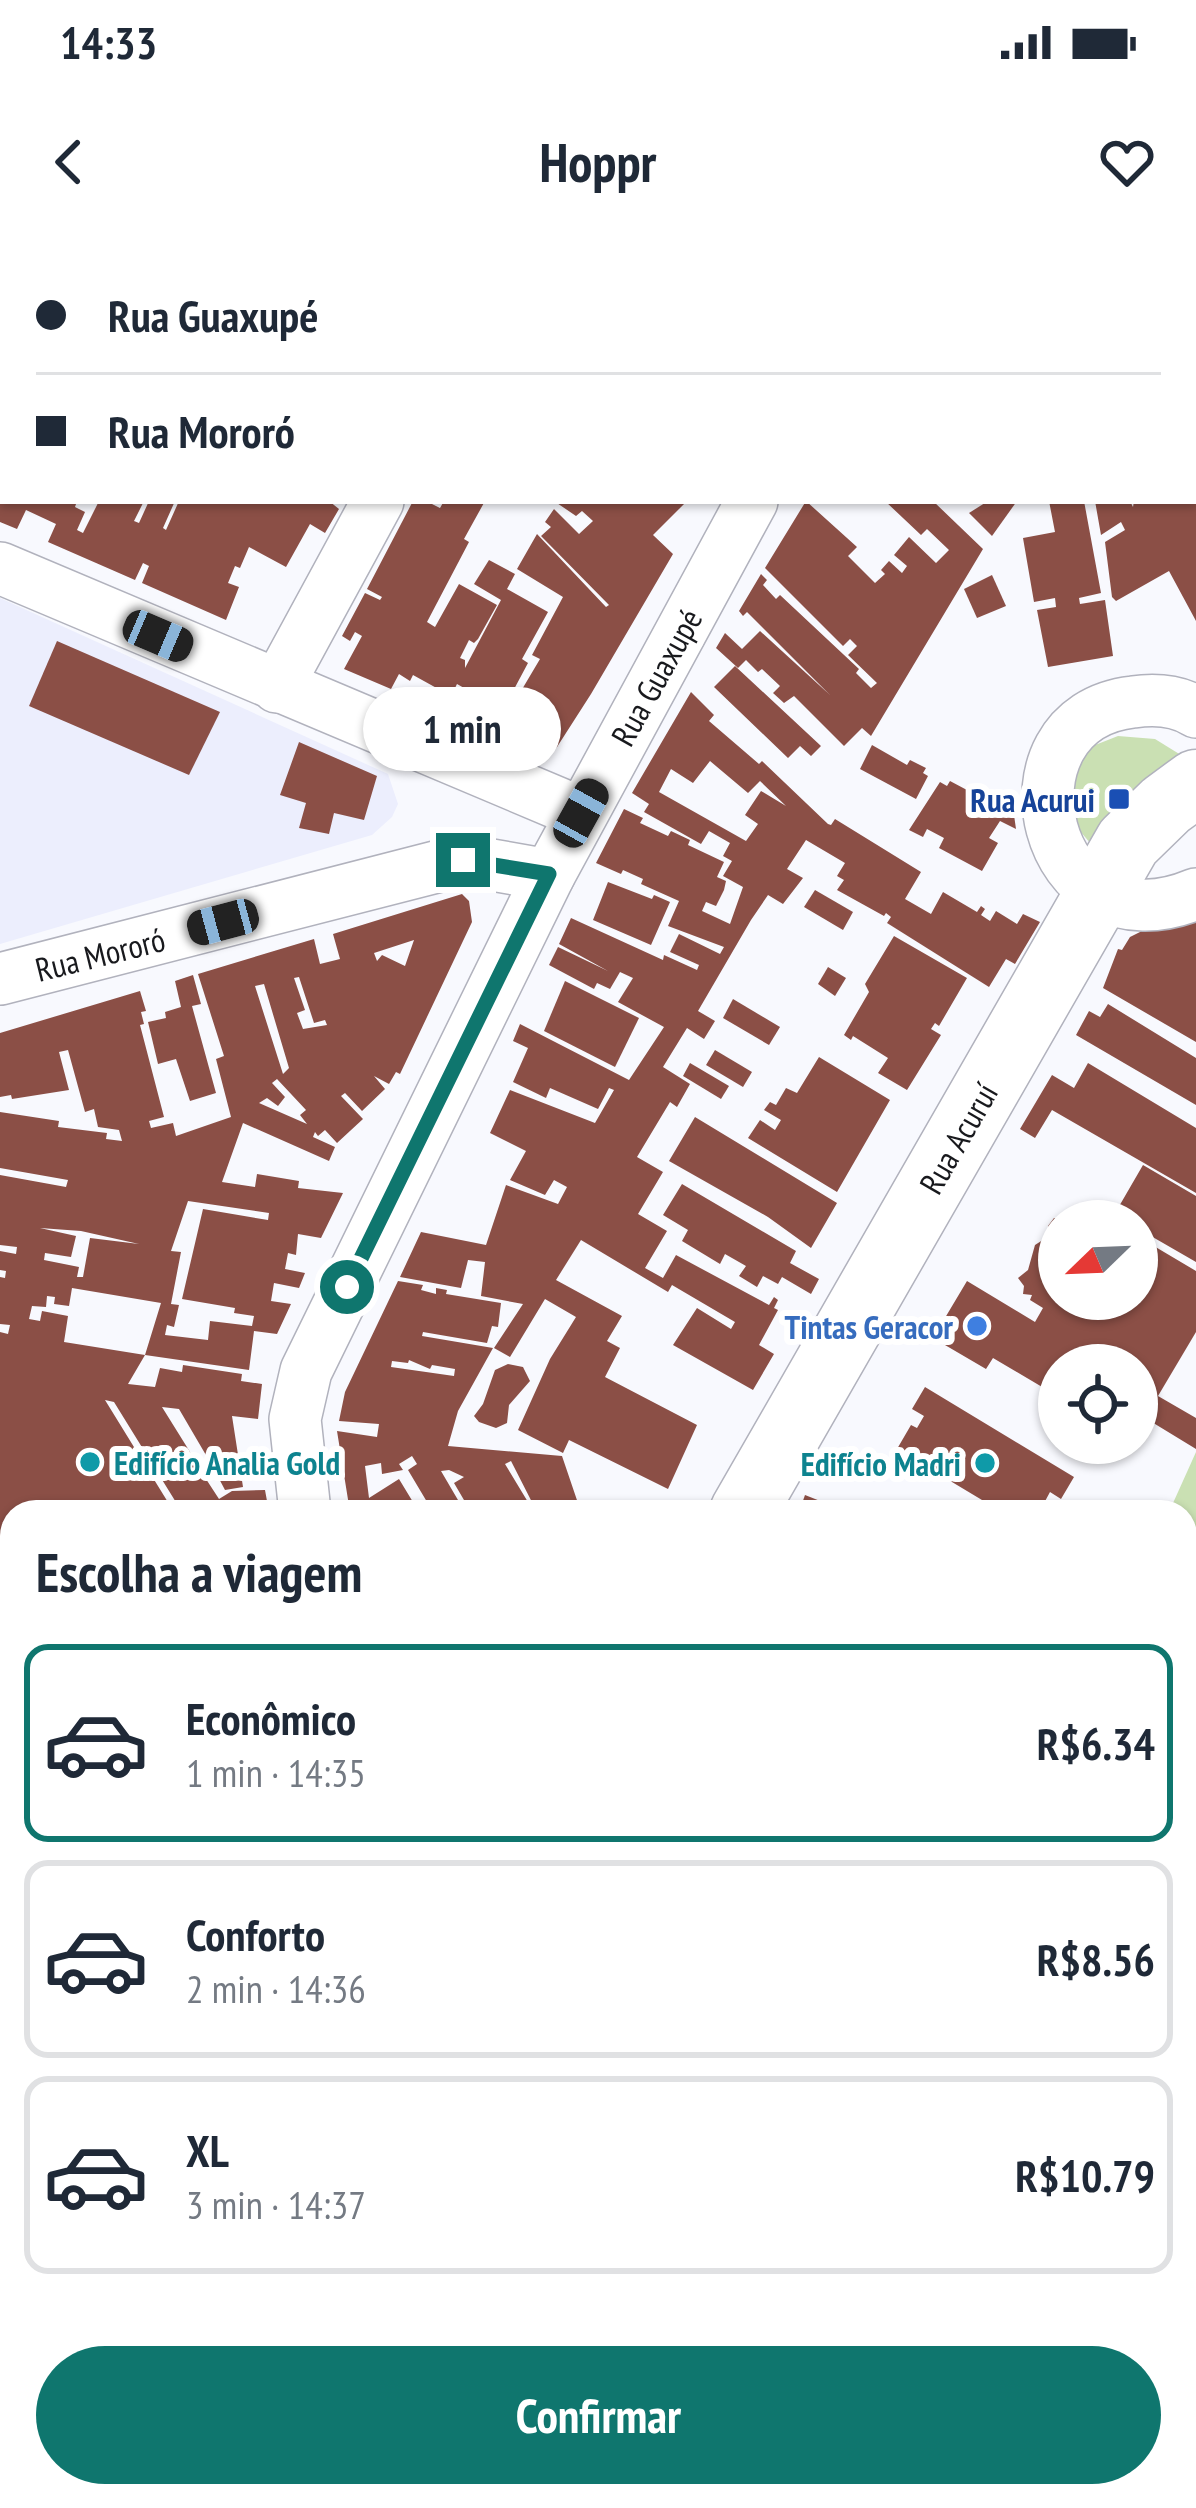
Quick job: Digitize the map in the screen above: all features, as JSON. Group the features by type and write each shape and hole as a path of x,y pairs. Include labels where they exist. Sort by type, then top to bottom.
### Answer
{"main road":[{"name":"Rua Acuruí","path":"750,1500 1128,842 1196,783"}],"street":[{"path":"278,687 376,504"},
{"name":"Rua Guaxupé","path":"304,1500 295,1419 306,1371 549,874 750,504"},
{"path":"0,568 581,813"},
{"path":"1196,712 1154,699 1120,703 1089,718 1065,742 1049,773 1045,808 1053,841 1071,871 1098,892 1129,904 1162,905 1196,893"},
{"path":"458,760 479,806 480,824 463,860"},
{"name":"Rua Mororó","path":"0,979 463,860 549,874"}],"shaded area":[{"path":"0,598 388,774 398,804 392,817 372,835 0,944"}],"green space":[{"path":"1118,736 1155,739 1189,760 1096,850 1069,818 1065,777 1085,749"},
{"path":"1196,1452 1196,1500 1174,1500"}],"building":[{"path":"0,504 76,504 85,512 77,530 83,533 98,504 142,504 134,521 139,523 148,504 174,504 166,530 178,504 333,504 339,509 325,533 310,524 286,567 249,547 228,583 239,587 226,620 142,583 149,566 143,563 135,580 48,542 56,524 26,510 17,529 0,522"},
{"path":"411,504 440,508 442,504 483,504 427,622 435,627 459,584 497,605 478,639 469,640 460,658 465,668 501,600 474,584 489,560 515,574 507,589 548,612 522,659 528,663 503,710 457,684 451,696 413,675 410,681 399,674 391,689 344,669 362,636 355,632 350,641 342,636 365,593 382,597 367,589"},
{"path":"558,504 684,504 653,535 673,554 591,694 557,747 536,755 495,735 540,659 532,655 563,597 517,569 537,534 609,605 541,536 551,527 545,522 554,509 579,534 593,521 582,511 576,516"},
{"path":"804,504 857,547 848,556 875,583 885,574 881,570 889,561 902,573 907,566 894,555 909,537 936,563 949,550 927,529 921,535 888,504 936,504 983,549 871,736 862,728 844,746 794,696 784,703 773,693 780,686 762,669 758,672 746,660 738,668 716,648 725,633 742,649 760,631 830,695 747,612 743,616 739,611 761,574 767,580 763,585 776,599 780,595 859,669 856,673 871,688 877,683 848,655 857,646 850,639 843,646 765,568"},
{"path":"983,504 1015,504 992,536 969,513"},
{"path":"1050,504 1085,504 1101,593 1079,598 1080,604 1105,600 1113,656 1048,667 1037,610 1056,607 1055,598 1034,602 1023,538 1055,532"},
{"path":"1096,504 1196,504 1196,621 1169,571 1116,601 1105,542 1125,530 1121,522 1101,535"},
{"path":"992,575 1006,606 977,618 964,589"},
{"path":"57,641 220,712 189,775 29,706"},
{"path":"735,666 821,746 811,756 800,746 788,758 714,687"},
{"path":"691,692 714,715 709,721 759,764 762,761 828,824 835,819 921,872 905,899 931,914 943,892 977,912 981,906 985,909 981,915 990,921 996,911 1017,924 1023,914 1040,922 1015,964 1006,959 989,987 887,923 891,917 886,913 837,890 844,880 837,876 845,863 806,840 787,869 803,878 783,904 768,895 751,920 698,1011 715,1021 704,1039 687,1028 663,1067 690,1084 677,1107 670,1102 637,1157 663,1172 638,1214 667,1231 645,1268 663,1278 676,1255 769,1305 774,1297 778,1300 774,1308 778,1310 759,1345 774,1354 753,1390 673,1345 697,1308 731,1329 735,1322 672,1285 668,1292 581,1240 556,1280 622,1316 607,1341 620,1348 605,1377 697,1425 668,1489 569,1440 563,1453 518,1430 550,1359 576,1317 545,1299 510,1357 494,1348 523,1304 481,1296 485,1262 468,1260 461,1288 400,1277 421,1232 486,1245 506,1185 558,1204 567,1187 554,1180 545,1195 510,1180 526,1151 490,1133 510,1090 595,1123 614,1090 609,1088 598,1109 550,1088 546,1098 513,1082 528,1048 513,1041 520,1024 629,1080 664,1027 618,1002 633,978 620,972 610,989 597,983 594,989 549,965 558,947 608,971 559,944 571,918 663,960 664,955 697,970 699,965 670,952 679,934 720,954 724,947 668,926 679,901 641,884 643,879 596,863 624,809 643,818 640,823 668,836 671,831 724,862 717,877 726,881 724,890 716,906 706,902 702,911 730,924 743,887 723,876 732,861 723,856 730,843 709,831 701,844 644,812 649,804 632,793","holes":["710,761 748,793 760,781 786,806 761,791 745,815 758,824 746,841 659,792 671,769 693,783"]},
{"path":"299,742 377,776 364,820 334,813 329,834 299,828 306,803 280,795"},
{"path":"872,745 907,765 910,760 926,768 923,773 928,776 916,799 860,769"},
{"path":"950,781 1014,815 1016,829 1000,821 989,838 998,843 982,871 939,848 944,838 927,829 923,837 909,830 940,782 947,786"},
{"path":"608,882 670,902 651,945 593,920"},
{"path":"815,890 853,912 843,930 804,907"},
{"path":"462,894 469,901 472,922 400,1074 396,1072 389,1084 374,1076 385,1089 362,1111 345,1093 341,1096 363,1119 337,1143 325,1130 318,1136 315,1132 313,1137 335,1147 329,1161 243,1123 222,1182 255,1187 257,1174 299,1181 298,1188 343,1193 321,1238 298,1234 296,1255 288,1253 285,1269 305,1273 299,1288 274,1283 271,1301 291,1304 277,1334 254,1331 249,1370 145,1355 128,1384 155,1387 160,1368 182,1372 183,1365 242,1374 241,1381 262,1384 258,1419 232,1416 243,1487 225,1490 216,1473 206,1479 219,1499 232,1491 265,1490 267,1500 175,1500 114,1402 105,1400 167,1500 0,1500 0,1332 8,1334 10,1325 0,1324 0,1277 5,1278 6,1271 0,1270 0,1251 16,1254 17,1247 0,1245 0,1175 66,1187 68,1180 0,1168 0,1112 59,1121 58,1127 107,1133 106,1139 122,1141 119,1130 98,1127 94,1109 85,1112 68,1050 59,1052 69,1090 0,1097 0,1033 140,991 146,1011 141,1012 144,1024 140,1025 164,1117 149,1121 151,1128 173,1123 176,1136 231,1117 216,1059 224,1056 198,974 314,939 320,964 340,959 333,934","holes":["414,940 405,966 382,955 377,961 374,953","299,977 314,1023 325,1020 327,1025 303,1029 297,1013 305,1010 294,978","264,984 289,1068 283,1074 255,986","277,1079 306,1110 300,1115 307,1124 259,1103 267,1098 278,1106 285,1097 272,1083","188,1201 269,1213 268,1220 203,1209 182,1299 235,1308 234,1313 254,1316 252,1326 210,1321 208,1340 165,1335 167,1325 174,1327 179,1305 171,1304 181,1252 171,1251","40,1228 139,1244 90,1238 83,1277 77,1277 79,1267 44,1260 45,1253 71,1257 76,1236","72,1288 161,1303 145,1355 64,1342 68,1316 42,1311 40,1321 29,1319 32,1306 46,1307 47,1296 55,1297 54,1304 69,1306","162,1407 179,1409 210,1462 200,1468"]},
{"path":"1196,914 1196,1042 1103,988 1118,949 1130,937"},
{"path":"894,936 967,978 939,1026 935,1023 931,1029 941,1035 907,1090 878,1073 888,1058 844,1035 869,992 865,984"},
{"path":"828,967 846,978 835,996 818,984"},
{"path":"193,975 201,1004 192,1006 216,1093 190,1101 176,1059 158,1064 148,1022 166,1018 165,1012 181,1007 175,981"},
{"path":"565,981 639,1018 615,1067 544,1031"},
{"path":"733,999 780,1027 769,1045 723,1018"},
{"path":"1108,1004 1196,1058 1196,1105 1076,1035 1089,1011 1100,1017"},
{"path":"715,1050 752,1072 743,1087 706,1065"},
{"path":"819,1057 890,1100 837,1192 748,1138 760,1120 775,1130 781,1120 764,1110 770,1102 776,1105 786,1088 797,1093"},
{"path":"690,1063 729,1086 721,1099 683,1076"},
{"path":"1088,1063 1196,1128 1196,1193 1052,1110 1035,1138 1020,1129 1052,1075 1074,1088"},
{"path":"695,1117 837,1203 811,1248 768,1217 669,1161"},
{"path":"1143,1165 1196,1196 1196,1262 1158,1240 1158,1200 1123,1200"},
{"path":"682,1184 796,1251 790,1263 819,1279 811,1294 782,1277 778,1284 763,1276 757,1287 739,1276 746,1266 725,1254 720,1264 682,1241 688,1230 663,1215"},
{"path":"1035,1245 1038,1305 1030,1300 1032,1295 1023,1294 1018,1278 1028,1270"},
{"path":"1158,1248 1196,1271 1196,1332 1158,1396 1158,1344 1038,1344 1038,1385 993,1358 986,1369 933,1338 967,1281 1035,1322 1038,1317 1158,1320"},
{"path":"398,1281 423,1285 421,1290 436,1294 436,1288 501,1303 498,1327 492,1326 487,1343 423,1332 422,1336 493,1348 458,1411 448,1446 562,1456 577,1500 531,1500 511,1461 505,1464 527,1500 464,1500 454,1483 464,1477 449,1470 441,1471 458,1500 426,1500 408,1470 417,1464 412,1456 399,1464 403,1470 382,1474 381,1463 365,1466 369,1498 399,1479 412,1500 348,1500 337,1431 377,1437 379,1424 339,1421 345,1392","holes":["409,1360 430,1369 432,1365 455,1369 454,1376 391,1367 392,1361"]},
{"path":"508,1364 523,1367 530,1381 509,1405 507,1423 496,1428 474,1416 495,1370"},
{"name":"Edifício Madri","path":"925,1387 1038,1455 1038,1464 1052,1464 1074,1477 1061,1499 1050,1492 1046,1500 982,1500 897,1449 911,1425 917,1428 924,1416 912,1409"},
{"path":"1158,1396 1196,1418 1196,1449 1158,1426"}],"place":[{"name":"Rua Acurui","path":"1119,799"},
{"name":"Tintas Geracor","path":"977,1326"},
{"name":"Edifício Analia Gold","path":"90,1462"},
{"name":"Edifício Madri","path":"985,1463"}],"route":[{"path":"347,1287 549,874 463,860"}]}
